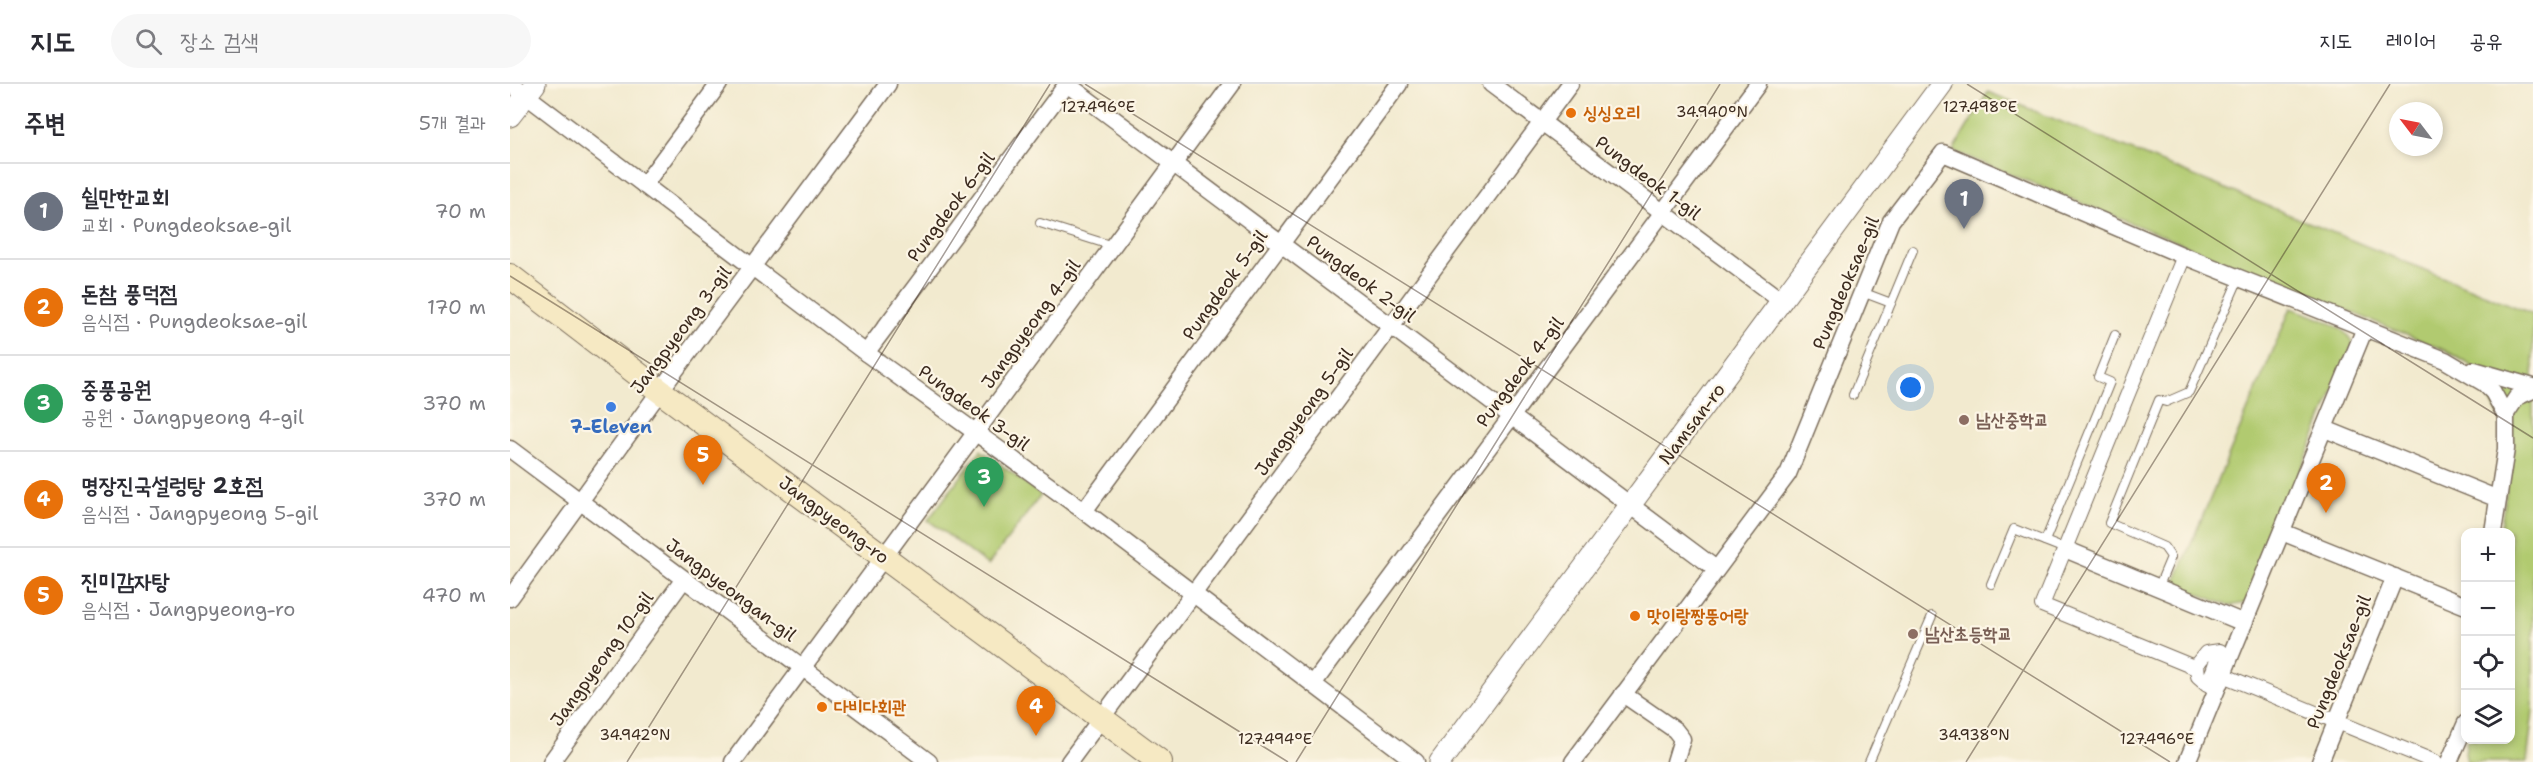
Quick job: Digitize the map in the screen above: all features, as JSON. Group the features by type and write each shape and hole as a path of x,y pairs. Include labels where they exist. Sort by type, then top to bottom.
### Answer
{"main road":[{"name":"Jangpyeong-ro","path":"510,276 660,391 1160,762"}],"street":[{"path":"644,184 719,84"},
{"name":"Pungdeok 2-gil","path":"1067,84 1716,569"},
{"name":"Pungdeok 6-gil","path":"866,353 1067,84"},
{"name":"Jangpyeong 4-gil","path":"733,762 1232,84"},
{"name":"Pungdeok 5-gil","path":"1084,511 1399,84"},
{"name":"Pungdeok 1-gil","path":"1491,84 1782,302"},
{"name":"Jangpyeong 5-gil","path":"1069,762 1570,84"},
{"name":"Pungdeok 4-gil","path":"1313,684 1758,84"},
{"name":"Namsan-ro","path":"1440,762 1450,754 1942,84"},
{"name":"Jangpyeong 3-gil","path":"510,598 885,85"},
{"path":"510,116 524,88"},
{"name":"Pungdeok 3-gil","path":"524,88 644,184 866,353 1084,511 1416,762"},
{"name":"Pungdeoksae-gil","path":"1573,762 1788,474 1891,221 1943,153 2184,256 2445,360 2484,383 2493,392 2505,415 2508,427 2494,528"},
{"path":"2184,256 2042,605 2196,668"},
{"path":"2187,762 2217,673 2244,623 2366,328"},
{"path":"2445,360 2533,389"},
{"path":"2505,415 2517,397 2533,389"},
{"path":"2325,429 2498,499"},
{"name":"Jangpyeongan-gil","path":"510,449 802,667 918,759"},
{"path":"2282,532 2461,604"},
{"path":"2065,549 2244,623"},
{"name":"Pungdeoksae-gil","path":"2320,762 2395,577"},
{"name":"Jangpyeong 10-gil","path":"551,762 684,579"},
{"path":"2220,651 2217,673 2207,684 2201,681 2196,668 2200,658 2220,651"},
{"path":"2217,673 2435,762"},
{"path":"1623,694 1676,730 1682,740 1675,762"},
{"path":"2449,762 2461,734"},
{"path":"1423,762 1450,754"}],"lane":[{"path":"1040,223 1113,246"},
{"path":"1853,395 1913,250"},
{"path":"2158,588 2171,557 2164,548 2109,523 2159,400 2166,402 2189,392 2239,278"},
{"path":"1863,291 1891,303"},
{"path":"2044,541 2110,382 2098,377 2115,335"},
{"path":"1991,584 2014,529 2065,549"},
{"path":"1869,762 1932,616"}],"green space":[{"path":"1988,92 2533,314 2533,710 2527,762 2467,762 2465,753 2466,744 2515,744 2515,528 2501,528 2514,441 2470,365 2447,351 1953,151"},
{"path":"2291,308 2335,325 2348,336 2353,344 2246,603 2229,606 2174,584"},
{"path":"981,450 1041,495 988,565 928,520"}],"place":[{"name":"싱싱오리","path":"1571,113"},
{"name":"쉴만한교회","path":"1964,229"},
{"name":"7-Eleven","path":"611,407"},
{"name":"남산중학교","path":"1964,420"},
{"name":"진미감자탕","path":"703,485"},
{"name":"중풍공원","path":"984,507"},
{"name":"돈참 풍덕점","path":"2326,513"},
{"name":"맛이랑짱뚱어랑","path":"1635,616"},
{"name":"남산초등학교","path":"1913,634"},
{"name":"다비다회관","path":"822,707"},
{"name":"명장진국설렁탕 2호점","path":"1036,736"}]}
